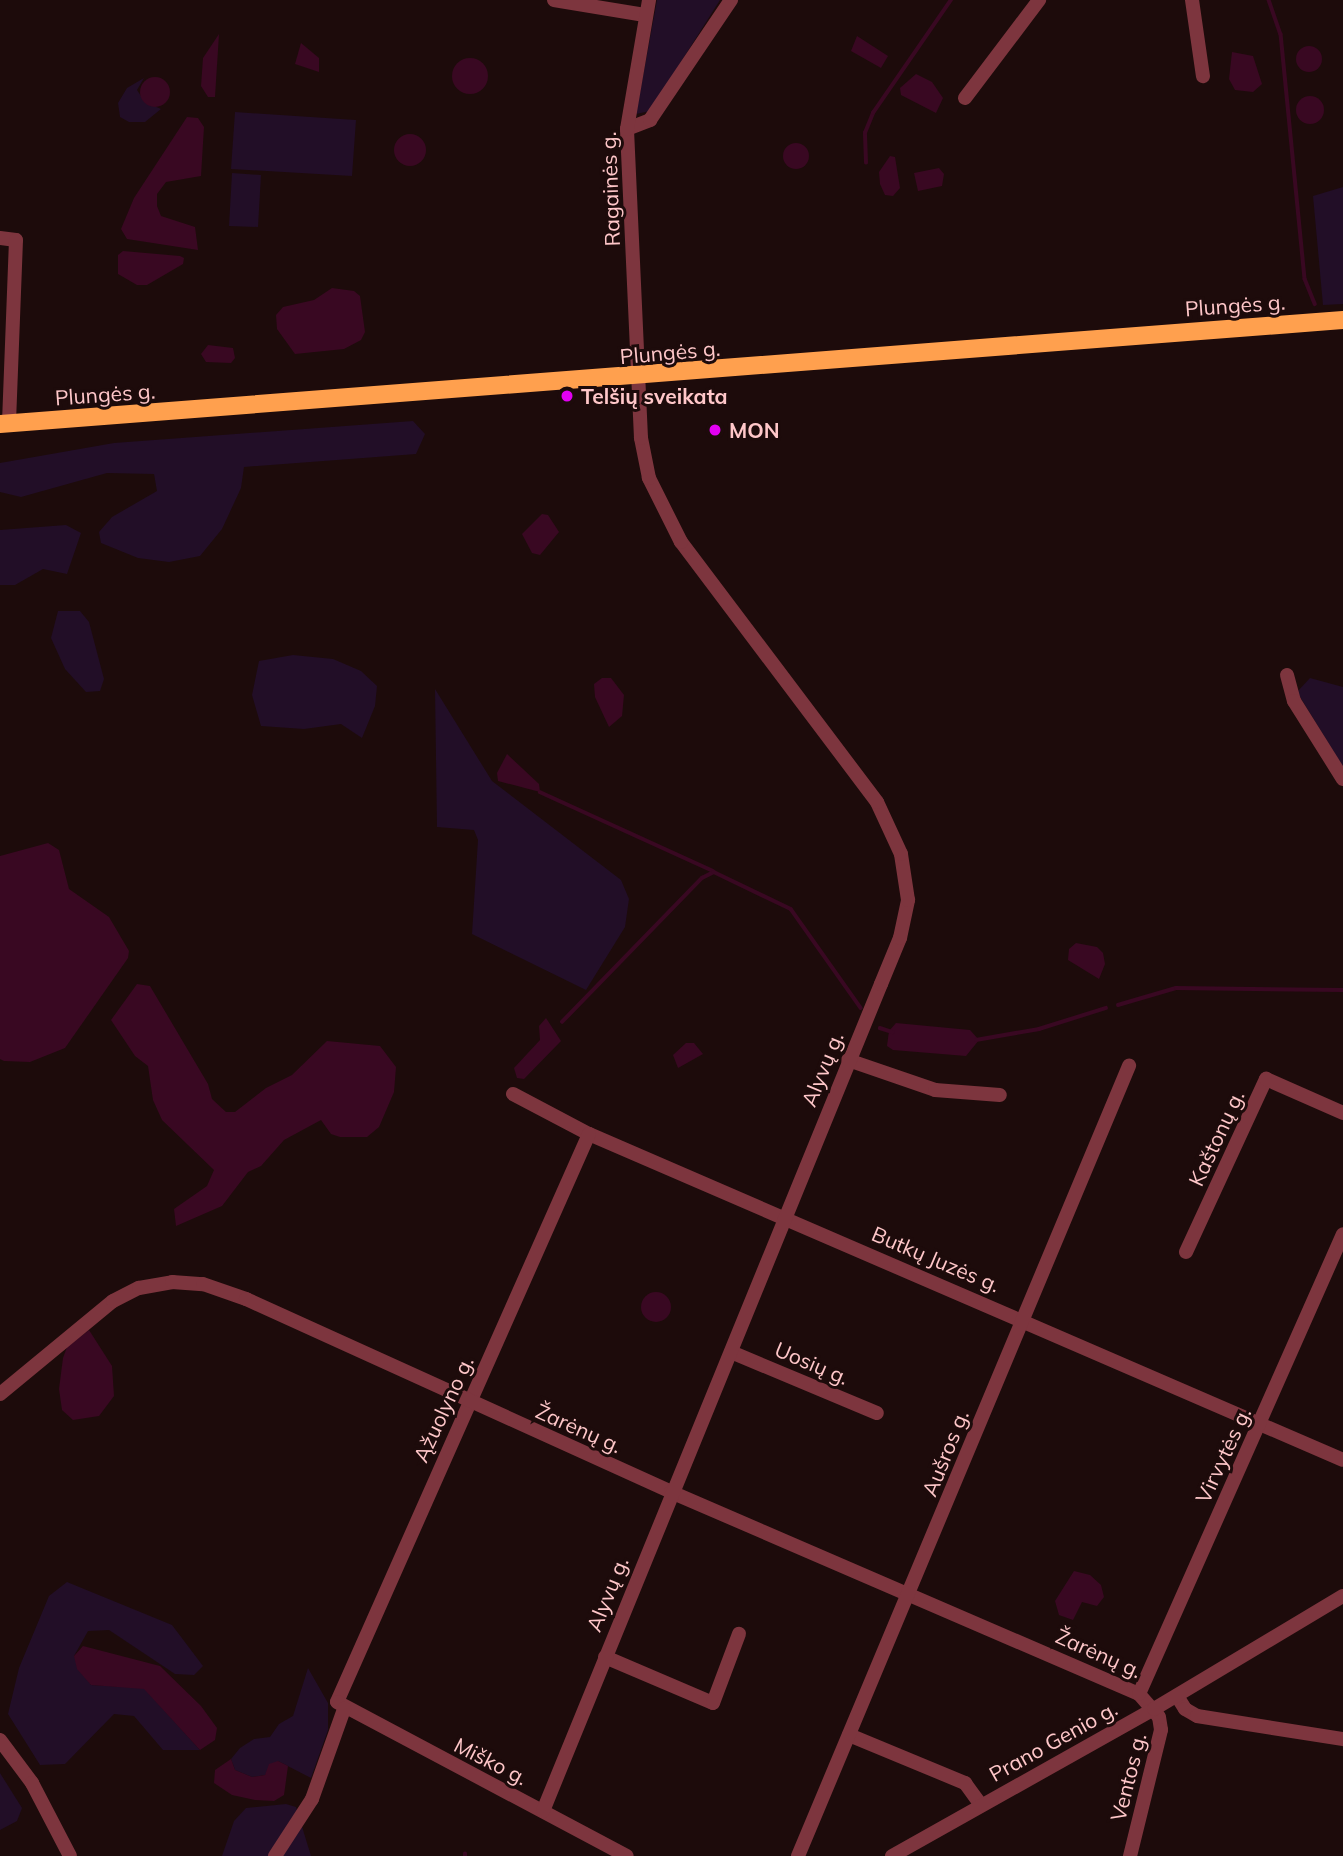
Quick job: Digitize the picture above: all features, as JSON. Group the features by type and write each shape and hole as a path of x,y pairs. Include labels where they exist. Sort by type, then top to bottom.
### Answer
{"main road":[{"name":"Plungės g.","path":"4,424 638,378 1343,320"}],"street":[{"path":"554,0 645,15"},
{"name":"Ragainės g.","path":"638,378 627,129 649,0"},
{"path":"627,129 650,120 731,0"},
{"path":"965,98 1039,0"},
{"path":"1192,0 1203,76"},
{"path":"0,238 16,240 4,424"},
{"name":"Alyvų g.","path":"543,1811 907,913 901,854 867,787 671,527 644,461 638,378"},
{"path":"1287,675 1294,701 1343,779"},
{"path":"848,1060 935,1090 1000,1095"},
{"name":"Aušros g.","path":"798,1856 1129,1066"},
{"name":"Kaštonų g.","path":"1186,1252 1266,1079 1343,1113"},
{"name":"Butkų Juzės g.","path":"513,1094 589,1134 1343,1460"},
{"name":"Ąžuolyno g.","path":"275,1856 312,1799 341,1705 470,1402 589,1134"},
{"name":"Virvytės g.","path":"1139,1694 1343,1234"},
{"name":"Žarėnų g.","path":"0,1394 113,1301 139,1288 173,1282 203,1284 246,1299 671,1492 1139,1694 1154,1709"},
{"name":"Uosių g.","path":"731,1352 877,1413"},
{"name":"Prano Genio g.","path":"892,1856 1177,1696 1343,1596"},
{"path":"604,1657 713,1703 739,1634"},
{"path":"1177,1696 1185,1709 1197,1716 1343,1740"},
{"name":"Miško g.","path":"341,1705 627,1856"},
{"name":"Ventos g.","path":"1130,1856 1161,1730 1154,1709"},
{"path":"849,1735 965,1783 981,1805"},
{"path":"0,1740 32,1783 70,1856"}],"shaded area":[{"path":"657,0 720,0 650,111 636,114"},
{"path":"219,34 215,97 208,97 201,86 203,58"},
{"path":"857,36 888,56 881,68 851,51"},
{"path":"301,43 319,58 319,72 295,64"},
{"path":"1309,46 1318,50 1322,59 1318,68 1309,72 1300,68 1296,59 1300,50"},
{"path":"1232,52 1253,56 1262,84 1253,92 1235,90 1229,79"},
{"path":"470,58 483,63 488,76 483,89 470,94 457,89 452,76 457,63"},
{"path":"916,74 932,82 943,98 936,113 901,95 900,88"},
{"path":"155,77 166,81 170,92 166,103 155,107 144,103 140,92 144,81"},
{"path":"144,78 137,90 145,102 161,109 145,122 129,122 120,117 118,103 127,88"},
{"path":"1310,96 1320,100 1324,110 1320,120 1310,124 1300,120 1296,110 1300,100"},
{"path":"235,112 356,120 352,176 231,169"},
{"path":"187,117 198,118 204,127 201,176 166,182 157,194 157,206 161,216 195,227 198,250 127,239 121,229 134,198"},
{"path":"410,134 422,138 426,150 422,162 410,166 398,162 394,150 398,138"},
{"path":"796,143 805,147 809,156 805,165 796,169 787,165 783,156 787,147"},
{"path":"890,156 895,157 900,188 893,196 885,195 879,172"},
{"path":"939,168 944,174 942,186 918,191 914,173"},
{"path":"232,173 261,175 258,227 229,226"},
{"path":"1343,187 1343,304 1323,305 1313,196"},
{"path":"123,251 184,258 183,264 147,285 137,285 118,274 118,255"},
{"path":"332,288 354,291 360,296 365,332 361,340 344,349 295,354 277,329 276,315 283,307 314,300"},
{"path":"208,345 233,348 235,358 231,363 206,362 201,354"},
{"path":"413,421 425,434 416,454 244,467 241,488 222,529 200,556 169,562 138,558 101,543 99,532 112,517 157,491 154,474 107,473 21,497 0,492 0,463 114,443"},
{"path":"542,514 548,515 559,532 540,555 532,553 522,534"},
{"path":"66,525 81,533 67,574 43,569 15,585 0,585 0,530"},
{"path":"58,611 80,611 89,622 104,679 100,691 86,692 65,669 51,638"},
{"path":"293,655 333,659 361,671 377,686 375,706 362,738 341,724 304,729 261,726 252,695 259,661"},
{"path":"602,678 611,678 624,695 622,716 609,727 595,697 594,684"},
{"path":"1310,678 1343,687 1343,767 1297,692"},
{"path":"435,689 492,781 621,880 629,899 625,927 586,990 472,934 478,840 474,830 437,827"},
{"path":"507,754 539,784 540,792 498,781 497,773"},
{"path":"48,843 59,850 69,889 109,917 129,951 128,958 65,1048 30,1062 4,1061 0,1059 0,856"},
{"path":"1076,943 1097,947 1103,953 1105,964 1099,979 1068,960 1069,949"},
{"path":"137,984 150,986 208,1084 212,1099 226,1112 235,1112 266,1088 292,1075 327,1041 380,1046 396,1067 394,1092 379,1127 367,1137 340,1137 331,1134 321,1120 284,1140 261,1166 248,1172 222,1206 176,1226 174,1209 207,1186 214,1170 162,1120 153,1100 148,1066 135,1056 111,1020"},
{"path":"546,1018 561,1041 524,1079 517,1078 514,1068 540,1040 539,1026"},
{"path":"896,1023 970,1030 979,1040 966,1056 893,1050 887,1046 889,1031"},
{"path":"686,1043 694,1043 703,1054 678,1068 673,1055"},
{"path":"656,1292 667,1296 671,1307 667,1318 656,1322 645,1318 641,1307 645,1296"},
{"path":"89,1330 112,1366 114,1396 99,1416 73,1420 62,1410 59,1389 63,1358 67,1347"},
{"path":"1074,1571 1090,1575 1101,1585 1104,1597 1097,1606 1082,1602 1073,1620 1059,1615 1055,1601"},
{"path":"67,1582 172,1625 203,1666 194,1675 175,1674 109,1630 88,1631 74,1656 91,1685 144,1688 200,1750 163,1750 134,1716 114,1714 65,1764 40,1765 8,1714 19,1668 49,1596"},
{"path":"83,1646 160,1666 201,1706 217,1728 215,1740 200,1750 144,1689 91,1685 77,1669 74,1656"},
{"path":"308,1668 328,1703 328,1730 311,1778 278,1761 265,1775 252,1777 235,1770 231,1759 240,1748 254,1739 270,1737 279,1724 293,1716"},
{"path":"231,1759 235,1770 252,1777 265,1775 269,1764 278,1761 288,1766 284,1795 274,1801 255,1800 232,1795 214,1783 215,1770"},
{"path":"0,1773 22,1808 17,1821 0,1830"},
{"path":"286,1804 296,1807 311,1856 222,1856 234,1821 246,1808"}],"waterway":[{"path":"866,163 865,133 873,113 951,0"},
{"path":"1269,0 1281,34 1305,279 1315,304"},
{"path":"540,792 713,871"},
{"path":"562,1022 702,878 714,872 791,909 861,1008"},
{"path":"1118,1005 1176,988 1343,990"},
{"path":"976,1040 1039,1029 1106,1008"},
{"path":"880,1028 892,1032"}],"place":[{"name":"Telšių sveikata","path":"567,396"},
{"name":"MON","path":"715,430"}]}
